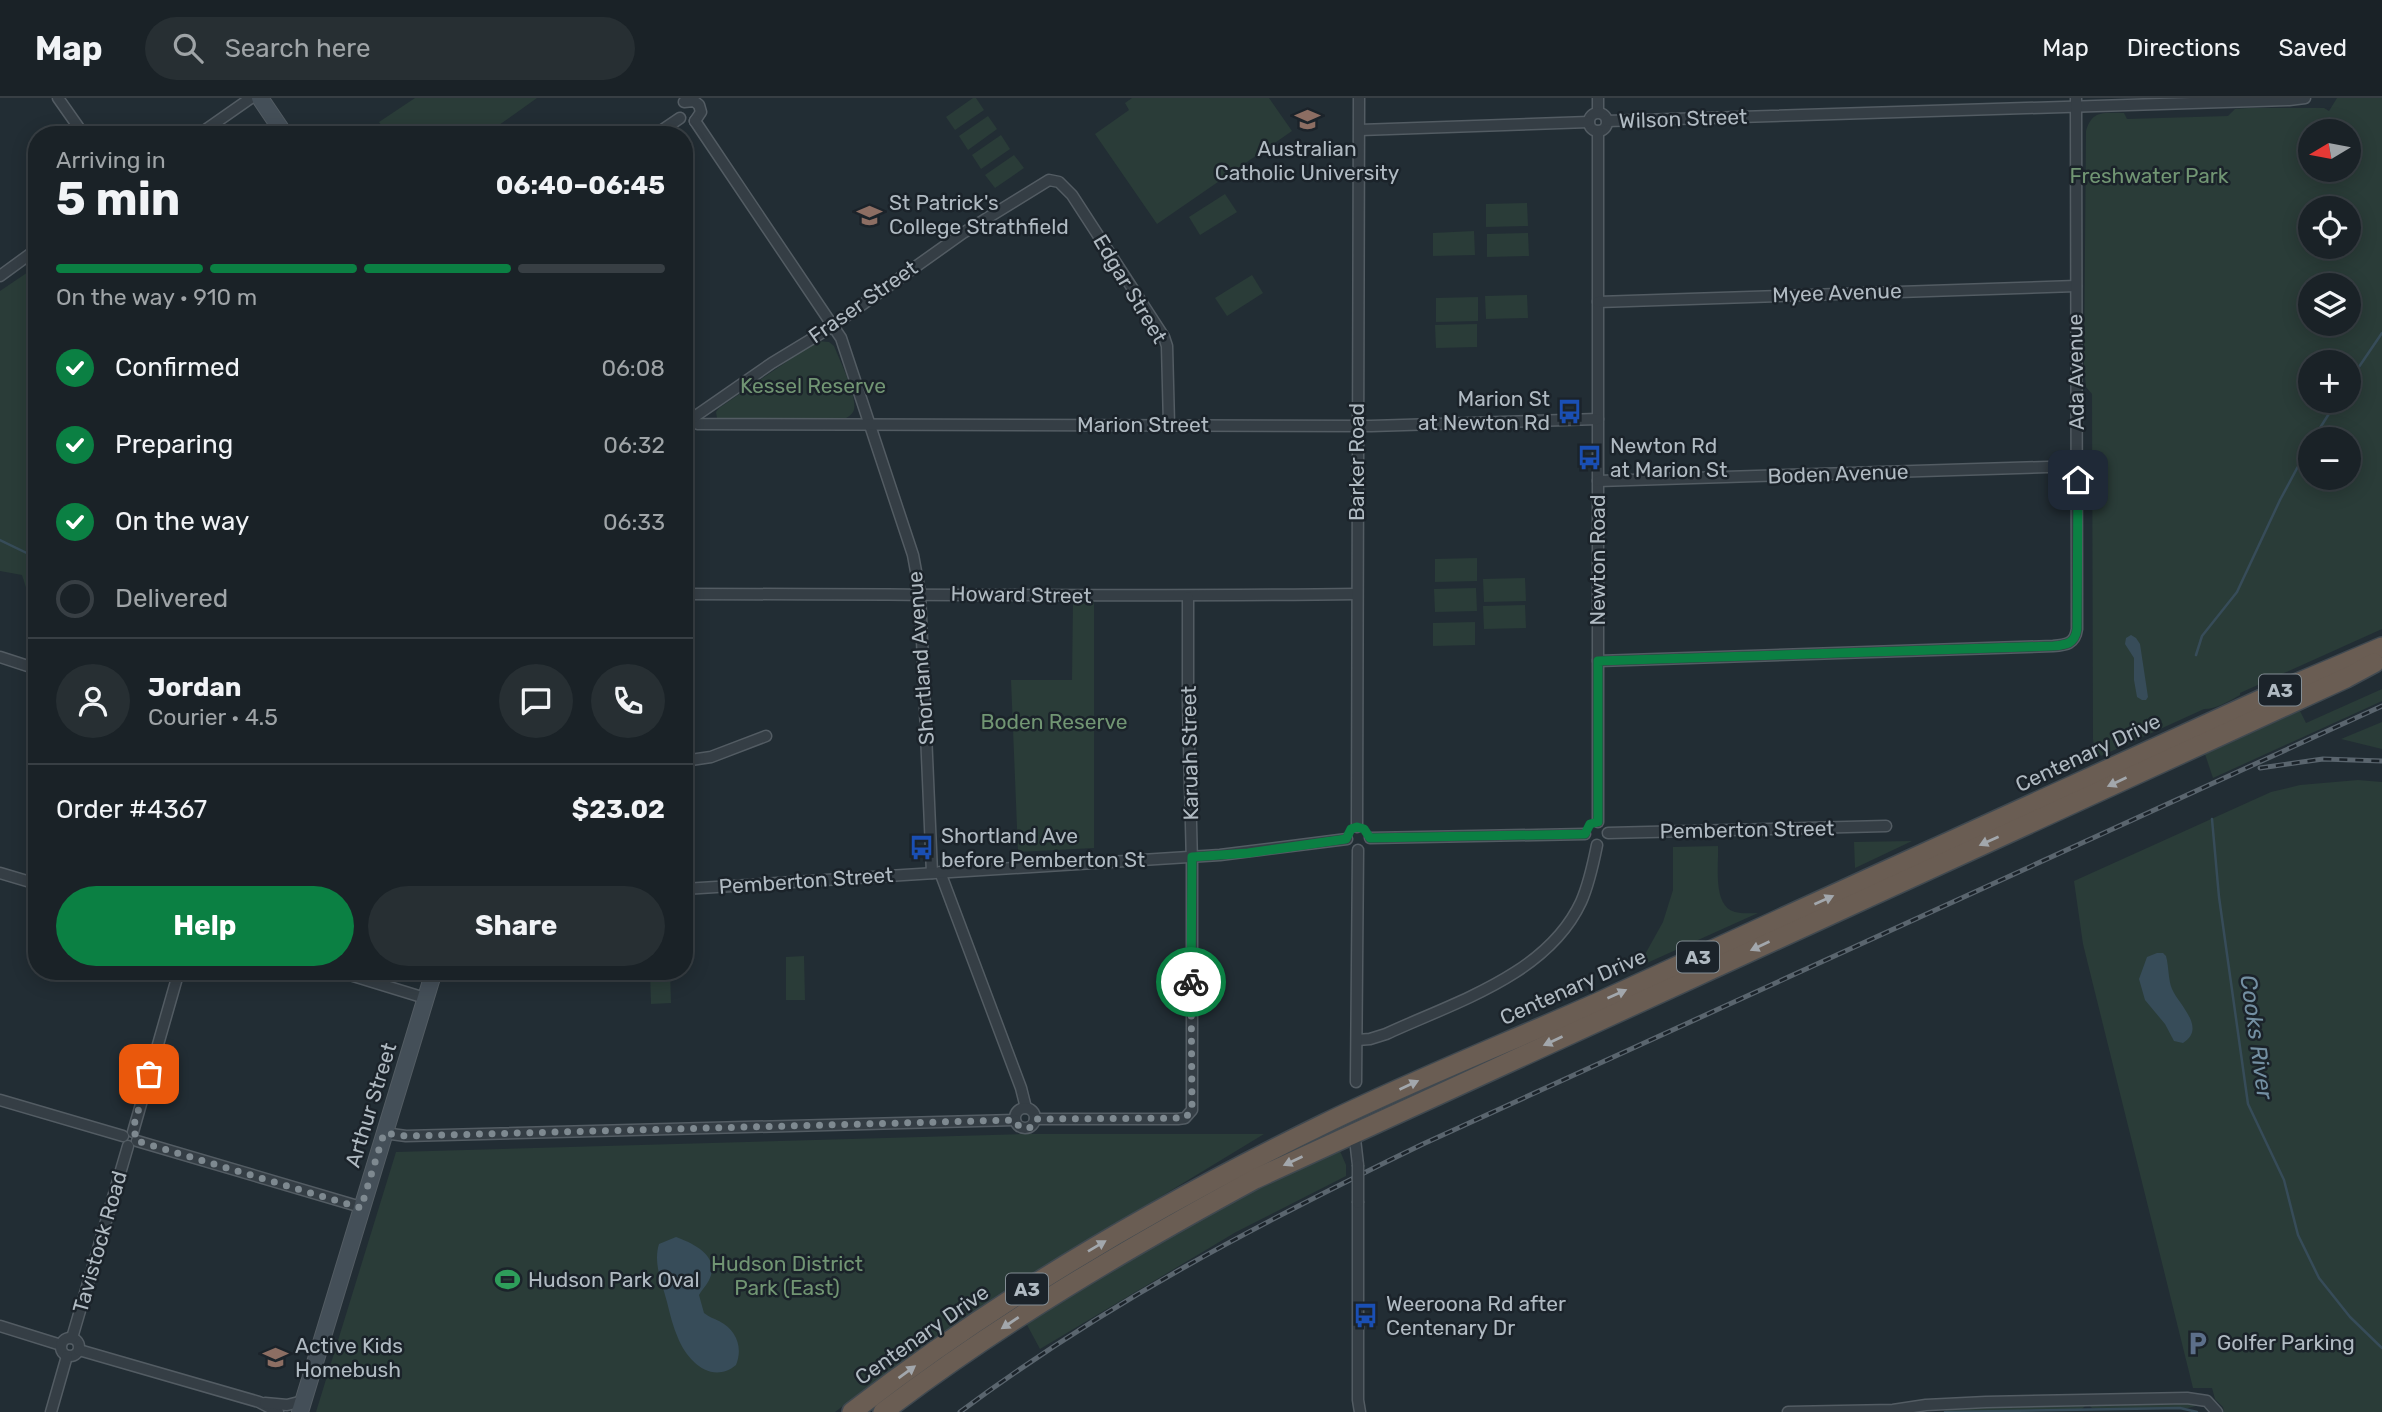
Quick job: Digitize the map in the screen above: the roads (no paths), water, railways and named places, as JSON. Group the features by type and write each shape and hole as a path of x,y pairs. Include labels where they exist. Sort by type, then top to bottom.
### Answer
{"highway":[{"path":"2346,670 2363,647 2382,639"},
{"name":"Centenary Drive","path":"2346,670 2382,646"},
{"name":"Centenary Drive","path":"883,1412 982,1341 1100,1265 1255,1179 2217,728 2346,670 2382,659"},
{"path":"2346,670 2382,668"},
{"name":"Centenary Drive","path":"852,1412 940,1348 1089,1250 1226,1173 1447,1067 2178,746"}],"main road":[{"path":"260,98 279,126"},
{"name":"Arthur Street","path":"301,1407 430,980"}],"street":[{"path":"58,98 77,126"},
{"path":"211,126 251,98"},
{"path":"699,105 709,98"},
{"name":"Barker Road","path":"1357,827 1359,98"},
{"path":"1598,98 1598,112"},
{"name":"Wilson Street","path":"1607,121 2076,102 2305,98"},
{"path":"682,100 694,101 699,105 701,112 695,121 685,122 680,118 679,107 682,100"},
{"name":"Ada Avenue","path":"1598,661 2070,644 2077,629 2076,102"},
{"path":"1598,112 1603,114 1607,121 1606,127 1598,131 1591,127 1589,122 1590,117 1598,112"},
{"path":"668,126 680,118"},
{"name":"Shortland Avenue","path":"695,121 834,324 846,350 913,555 920,593 936,872 1021,1088 1026,1108"},
{"name":"Wilson Street","path":"1360,130 1589,122"},
{"name":"Newton Road","path":"1598,131 1598,822"},
{"name":"Fraser Street","path":"693,417 834,324 963,233 1043,182"},
{"name":"Edgar Street","path":"1043,182 1059,182 1072,195 1164,337 1167,346 1168,425"},
{"path":"0,276 28,256"},
{"name":"Myee Avenue","path":"1598,302 2076,286"},
{"name":"Marion Street","path":"693,423 1358,425 1598,419"},
{"name":"Boden Avenue","path":"1598,481 2078,466"},
{"name":"Howard Street","path":"693,594 920,593 1188,597 1357,594"},
{"name":"Karuah Street","path":"1035,1119 1185,1118 1192,1110 1188,597"},
{"path":"0,657 28,666"},
{"path":"693,760 711,757 766,736"},
{"path":"1598,822 1606,827 1608,833 1604,843 1597,845 1588,841 1585,834 1590,824 1598,822"},
{"name":"Pemberton Street","path":"1608,833 1886,826"},
{"path":"1357,827 1364,829 1370,838 1368,845 1358,850 1349,845 1346,839 1351,829 1357,827"},
{"path":"1370,838 1585,834"},
{"name":"Pemberton Street","path":"693,888 1248,853 1346,839"},
{"path":"1357,1040 1387,1034 1506,978 1536,958 1559,935 1580,904 1597,845"},
{"path":"1356,1082 1358,850"},
{"path":"0,873 28,881"},
{"name":"Tavistock Road","path":"72,1338 176,980"},
{"path":"366,980 425,998"},
{"path":"0,1100 361,1208"},
{"path":"1026,1108 1033,1111 1035,1119 1031,1127 1024,1128 1018,1126 1015,1120 1018,1111 1026,1108"},
{"path":"1347,1113 1355,1132 1358,1165 1360,1412"},
{"path":"384,1133 406,1136 1015,1120"},
{"path":"0,1326 61,1345"},
{"path":"72,1338 79,1344 79,1350 74,1355 67,1356 62,1353 61,1345 64,1340 72,1338"},
{"path":"79,1350 258,1402 301,1407"},
{"path":"51,1412 67,1356"},
{"path":"1788,1412 1893,1410 1926,1405 1986,1402 2188,1398 2207,1401 2217,1412"},
{"path":"258,1402 278,1412"}],"water":[{"path":"2131,635 2140,644 2148,697 2146,700 2137,697 2134,658 2125,644 2126,638"},
{"path":"2157,953 2166,956 2172,989 2192,1024 2190,1037 2183,1043 2174,1041 2165,1024 2145,1000 2139,979 2147,957"},
{"path":"676,1237 702,1250 710,1261 710,1278 699,1295 704,1313 730,1329 737,1340 738,1359 736,1365 727,1371 701,1368 687,1355 676,1334 661,1280 657,1251 659,1244"}],"waterway":[{"name":"Cooks River","path":"2361,364 2382,333"},
{"name":"Cooks River","path":"2321,427 2329,413"},
{"name":"Cooks River","path":"2196,655 2202,636 2237,592 2298,466"},
{"path":"0,540 28,554"},
{"name":"Cooks River","path":"2212,819 2219,897 2248,1104 2284,1180 2298,1235 2319,1278 2350,1317 2382,1348"},
{"path":"1945,1412 2180,1408 2197,1412"}],"railway":[{"path":"960,1412 1015,1372 1128,1300 1243,1235 1362,1174 2382,706"},
{"path":"2260,768 2323,759 2382,761"}],"place":[{"name":"Australian Catholic University","path":"1307,120"},
{"name":"St Patrick's College Strathfield","path":"869,215"},
{"name":"Marion St at Newton Rd","path":"1570,411"},
{"name":"Newton Rd at Marion St","path":"1590,458"},
{"name":"Shortland Ave before Pemberton St","path":"921,848"},
{"name":"Hudson Park Oval","path":"508,1280"},
{"name":"Weeroona Rd after Centenary Dr","path":"1366,1316"},
{"name":"Golfer Parking","path":"2197,1343"},
{"name":"Active Kids Homebush","path":"275,1358"}],"park label":[{"name":"Freshwater Park","path":"2149,176"},
{"name":"Kessel Reserve","path":"813,386"},
{"name":"Boden Reserve","path":"1054,722"},
{"name":"Hudson District Park (East)","path":"787,1276"}]}
